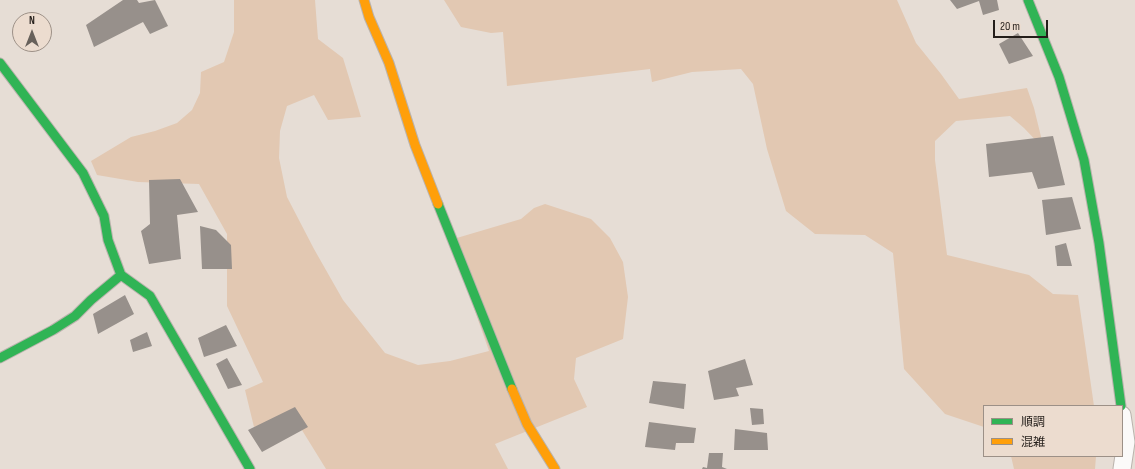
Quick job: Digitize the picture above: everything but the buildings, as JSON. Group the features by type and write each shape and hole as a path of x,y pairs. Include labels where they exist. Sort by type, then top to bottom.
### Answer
{"street":[{"path":"364,0 369,17 388,63 415,145 517,401 527,424 555,469"},
{"path":"1028,0 1059,77 1084,160 1099,243 1121,405"},
{"path":"0,63 83,173 104,216 108,240 121,275 150,296 250,469"},
{"path":"0,358 53,330 75,316 91,300 121,275"},
{"path":"1122,469 1126,442 1123,422"}],"shaded area":[{"path":"234,0 315,0 318,39 343,58 361,117 328,120 314,95 287,106 280,131 279,158 287,197 314,249 343,300 385,353 418,365 450,361 489,351 450,240 521,219 534,208 545,204 591,219 610,238 623,262 628,297 623,339 576,358 574,379 587,407 495,444 508,469 326,469 292,414 254,427 245,390 263,382 227,306 227,234 199,184 138,182 97,175 91,161 131,137 155,131 177,123 192,110 200,93 201,72 224,62 234,32"},
{"path":"444,0 897,0 916,43 959,99 1027,88 1034,108 1044,149 1010,116 956,121 935,141 935,160 947,255 1029,275 1053,294 1078,295 1094,405 983,405 983,427 945,414 904,369 893,253 865,235 815,234 786,211 767,149 753,84 741,69 692,72 652,82 650,69 507,86 503,32 491,33 461,27"},
{"path":"1011,457 1096,457 1095,469 1014,469"}],"traffic: fast":[{"path":"1028,0 1059,77 1084,160 1099,243 1121,405"},
{"path":"0,63 83,173 104,216 108,240 121,275 91,300 75,316 53,330 0,358"},
{"path":"438,204 512,389"},
{"path":"121,275 150,296 250,469"}],"traffic: slow":[{"path":"364,0 369,17 389,63 415,145 438,204"},
{"path":"512,389 527,424 555,469"}]}
